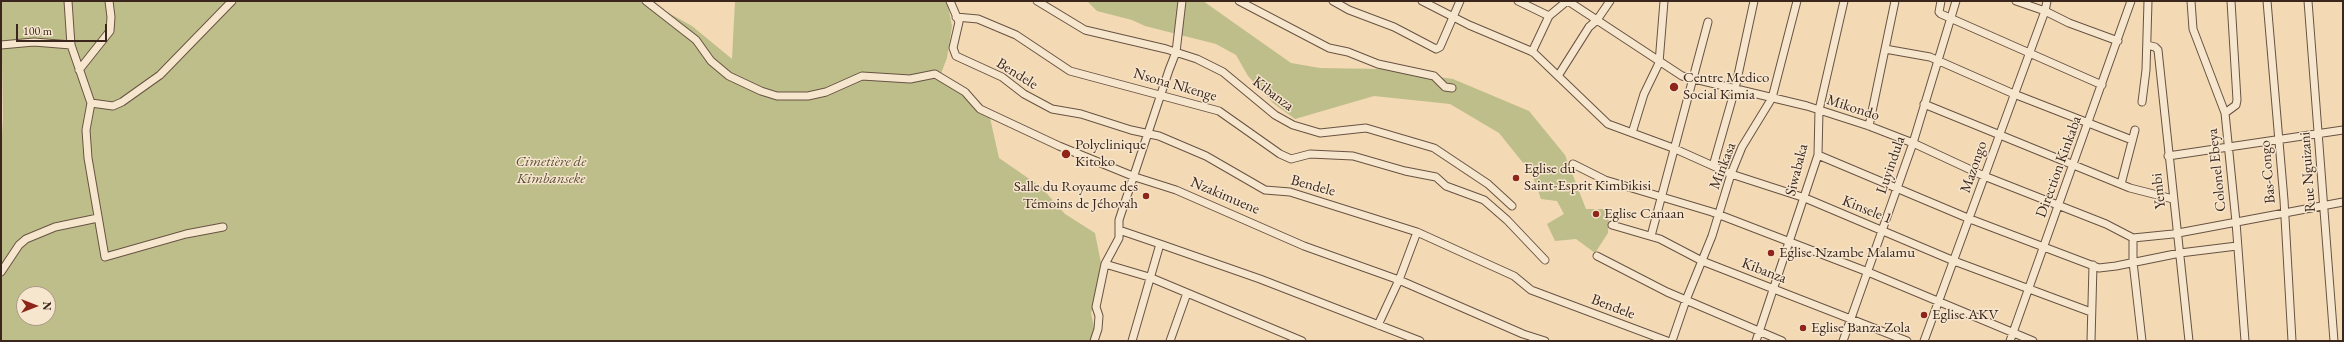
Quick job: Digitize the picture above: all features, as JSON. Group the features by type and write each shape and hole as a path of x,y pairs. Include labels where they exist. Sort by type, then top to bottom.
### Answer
{"street":[{"path":"68,1 71,45 78,70 91,103 86,130 92,189 105,257 186,234 223,227"},
{"path":"78,70 110,31 109,1"},
{"path":"91,103 103,106 113,106 122,102 160,75 232,1"},
{"name":"Nzakimuene","path":"646,1 696,40 711,61 728,76 777,96 791,97 826,92 862,76 910,78 935,74 965,92 980,109 995,117 1135,177 1176,190 1304,246 1399,280 1507,327 1545,341"},
{"path":"950,1 956,17"},
{"name":"Kibanza","path":"1038,1 1085,30 1176,52 1197,59 1224,72 1275,115 1293,125 1320,133 1366,128 1434,148 1492,188 1512,206"},
{"path":"1094,341 1098,329 1099,316 1096,307 1104,264 1115,249 1119,230 1119,220 1135,177 1168,70 1176,52 1182,1"},
{"path":"1239,1 1329,48 1378,64 1434,76 1445,87 1452,88"},
{"path":"1333,1 1349,10 1394,27 1436,49 1440,47 1452,16 1460,1"},
{"name":"Kinsele 1","path":"1422,1 1532,52 1602,120 1608,124 1673,148 1731,174 1804,198 1954,261 2028,290 2091,312"},
{"path":"1518,1 1549,16"},
{"path":"1532,52 1549,16 1567,1"},
{"name":"Mikondo","path":"1567,1 1659,63 1692,80 1772,98 1818,110 1869,126 1913,143 1984,176 2058,204 2133,238"},
{"path":"1558,76 1589,27 1597,20 1610,1"},
{"path":"1632,133 1644,94 1659,63 1664,1"},
{"path":"1713,166 1735,89 1754,1"},
{"name":"Minkasa","path":"1672,341 1686,300 1719,215 1731,174 1742,147 1772,98 1797,1"},
{"name":"Siwabaka","path":"1756,341 1818,155 1818,110 1844,1"},
{"path":"1869,126 1895,1"},
{"path":"1941,1 1939,13 2102,85"},
{"name":"Luyindula","path":"1843,341 1913,143 1956,1"},
{"path":"2016,1 2045,11 2070,23 2118,41"},
{"name":"Mazongo","path":"1924,341 1970,219 1984,176 2045,11 2047,1"},
{"name":"Direction Kinkaba","path":"2010,341 2131,1"},
{"path":"2142,102 2147,45 2148,1"},
{"name":"Colonel Ebeya","path":"2191,1 2193,29 2224,114 2236,222 2245,341"},
{"path":"2224,114 2236,105 2237,100 2231,1"},
{"name":"Bas-Congo","path":"2267,1 2284,213 2292,341"},
{"name":"Rue Nguizani","path":"2308,1 2324,205 2330,310 2334,341"},
{"name":"Bendele","path":"956,17 959,25 953,48 956,56 1002,76 1024,94 1052,109 1081,114 1159,136 1206,156 1265,190 1290,192 1418,232 1514,276 1531,290 1667,341"},
{"name":"Nsona Nkenge","path":"956,17 978,19 1016,35 1070,70 1219,111 1280,154 1292,159 1310,154 1353,156 1405,171 1436,177 1446,186 1484,200 1507,220 1545,260"},
{"path":"1651,236 1673,148 1708,22"},
{"path":"1,45 34,42 71,45"},
{"name":"Yembi","path":"2147,45 2155,47 2158,50 2176,234 2180,253 2189,341"},
{"path":"1885,49 1938,60 2014,94 2132,140"},
{"path":"1924,104 2072,166 2121,184 2173,199"},
{"path":"2121,184 2136,130"},
{"path":"2168,156 2278,138 2318,135 2343,130"},
{"path":"1818,155 1898,187 1970,219 2099,268 2180,253 2237,246"},
{"path":"1573,164 1604,180 1637,191 1661,195 1719,215 1868,272 1939,303 2014,332 2033,341"},
{"path":"2142,341 2133,262 2133,238 2176,234 2343,202"},
{"path":"1,272 18,245 26,239 55,228 98,218"},
{"name":"Kibanza","path":"1612,225 1651,236 1702,261 1907,341"},
{"path":"1119,230 1260,279 1420,341"},
{"path":"1378,325 1399,280 1418,232"},
{"path":"1132,341 1149,277 1160,244"},
{"path":"1597,256 1667,292 1759,333 1782,341"},
{"path":"1104,264 1149,277 1302,341"},
{"path":"2090,341 2093,266"},
{"path":"1170,341 1187,293"}],"green space":[{"name":"Cimetière de Kimbanseke","path":"1,1 653,1 665,11 692,26 732,59 735,1 947,1 952,26 947,58 940,76 956,85 990,118 999,158 1041,187 1065,214 1095,233 1101,263 1099,287 1091,313 1097,341 1,341 1,151 3,117"},
{"path":"1087,1 1203,1 1291,63 1320,68 1381,69 1453,79 1529,111 1565,155 1586,209 1609,209 1608,233 1595,253 1576,239 1555,241 1547,224 1564,214 1557,201 1541,199 1532,174 1499,133 1450,104 1374,96 1295,119 1273,103 1248,76 1236,55 1216,44 1145,26 1132,20 1097,11"}],"place":[{"name":"Centre Medico Social Kimia","path":"1674,87"},
{"name":"Polyclinique Kitoko","path":"1066,154"},
{"name":"Eglise du Saint-Esprit Kimbikisi","path":"1516,178"},
{"name":"Salle du Royaume des Témoins de Jéhovah","path":"1146,196"},
{"name":"Eglise Canaan","path":"1596,214"},
{"name":"Eglise Nzambe Malamu","path":"1771,253"},
{"name":"Eglise AKV","path":"1924,315"},
{"name":"Eglise Banza Zola","path":"1803,328"}]}
